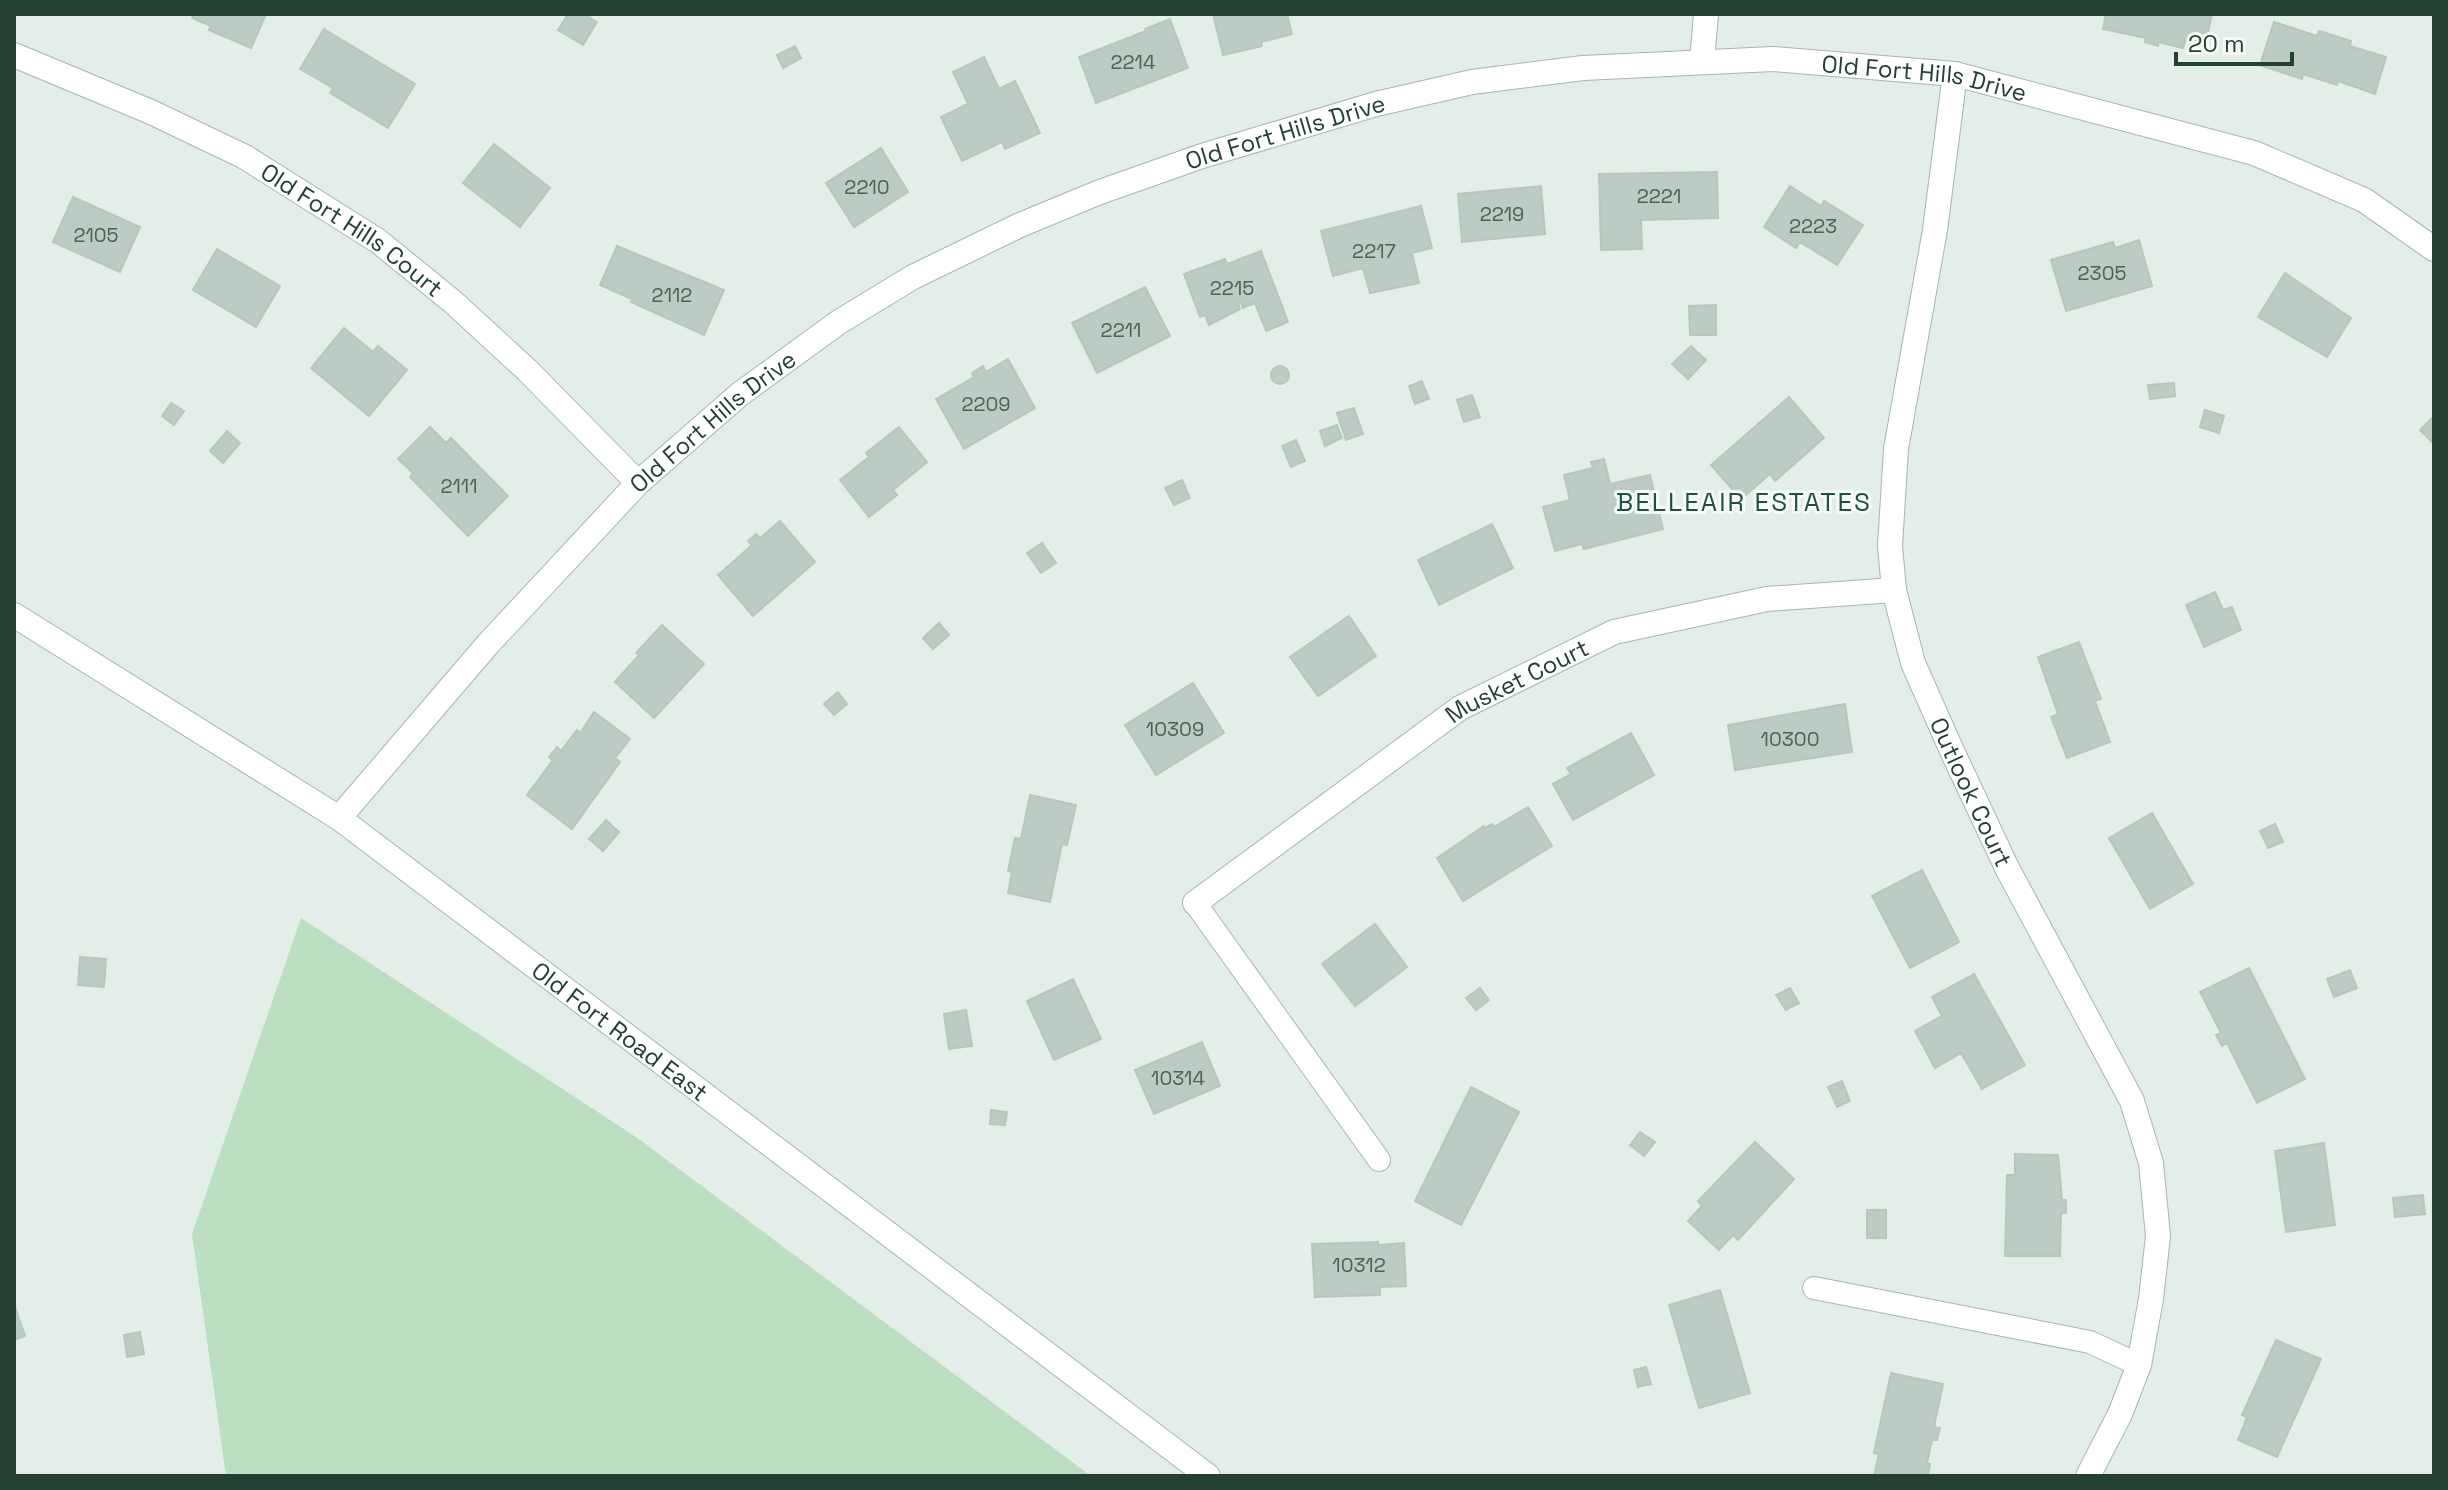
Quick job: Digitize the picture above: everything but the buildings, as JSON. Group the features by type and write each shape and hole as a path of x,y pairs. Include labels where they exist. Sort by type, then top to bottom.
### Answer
{"street":[{"path":"1702,62 1706,14"},
{"name":"Old Fort Hills Court","path":"14,55 151,112 245,157 378,241 453,302 527,370 638,483"},
{"name":"Old Fort Hills Drive","path":"339,818 488,644 638,483 740,394 839,322 913,277 1020,225 1100,192 1279,132 1376,104 1472,82 1583,68 1773,59 1955,74 2254,153 2364,200 2434,249"},
{"name":"Outlook Court","path":"1955,74 1935,230 1896,449 1890,546 1894,590 1913,663 1952,751 2007,868 2132,1101 2151,1163 2158,1236 2139,1365 2120,1414 2088,1476"},
{"name":"Musket Court","path":"1195,903 1460,708 1614,632 1767,599 1894,590"},
{"name":"Old Fort Road East","path":"14,615 339,818 1208,1476"}],"lane":[{"path":"1195,903 1379,1160"},
{"path":"1814,1288 2090,1342 2139,1365"}],"green space":[{"path":"301,918 636,1137 1091,1476 226,1476 192,1234"}],"district":[{"name":"BELLEAIR ESTATES","path":"1744,502"}]}
